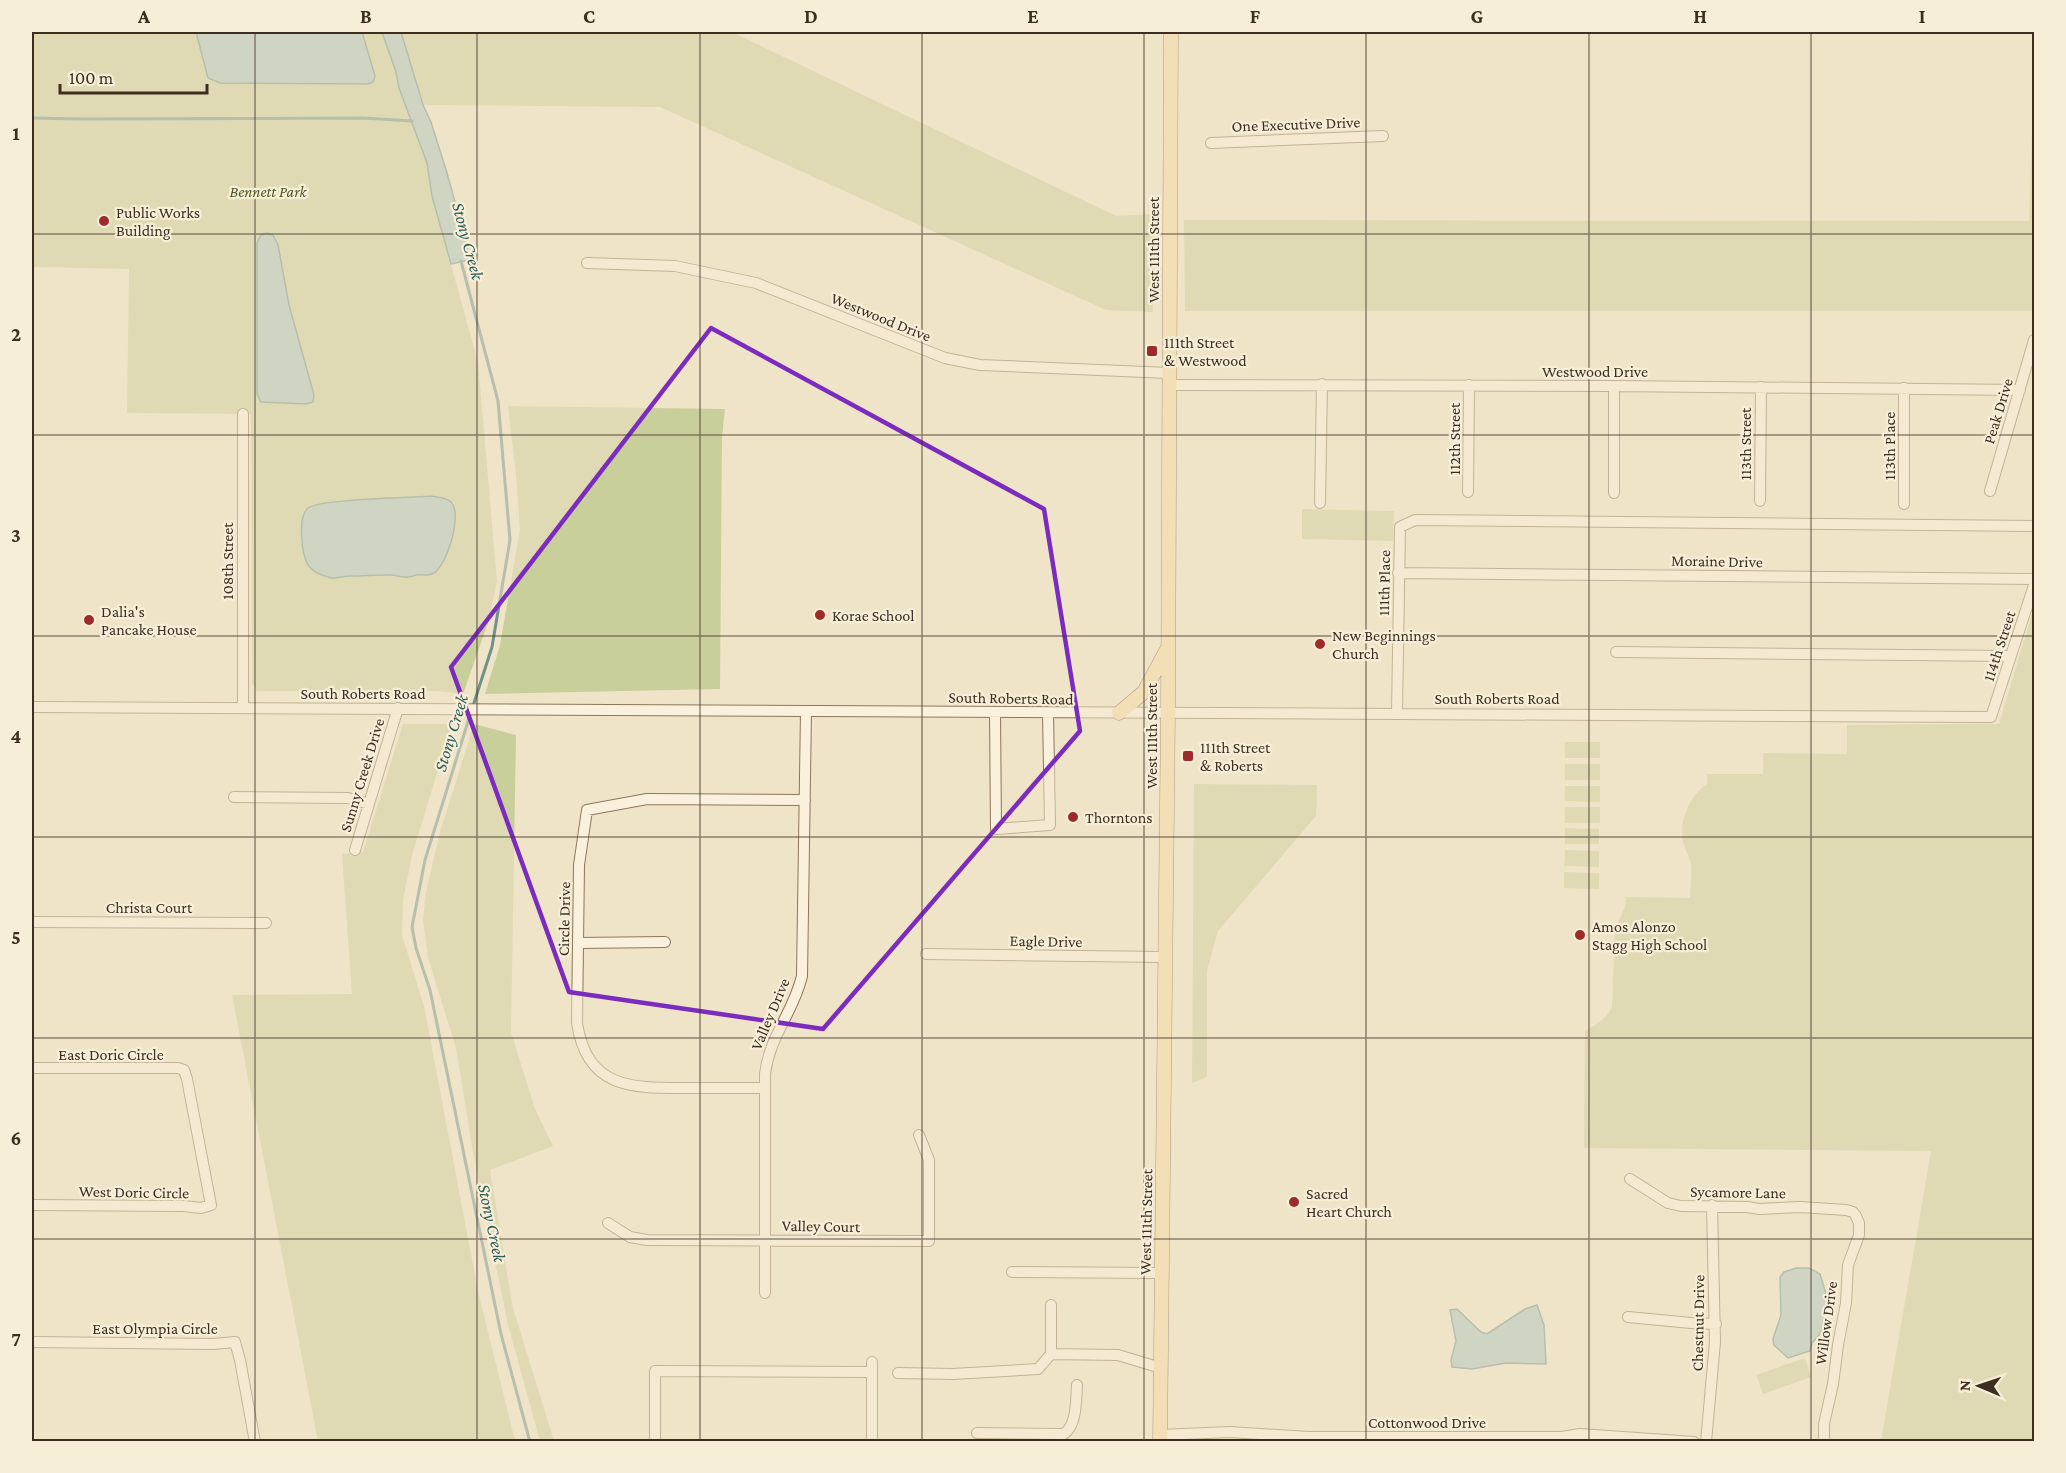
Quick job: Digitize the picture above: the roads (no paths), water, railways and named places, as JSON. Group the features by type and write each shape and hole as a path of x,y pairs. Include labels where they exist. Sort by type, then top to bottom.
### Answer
{"main road":[{"name":"West 111th Street","path":"1160,1438 1168,714 1171,32"},
{"path":"1119,713 1144,692 1168,646"}],"street":[{"name":"One Executive Drive","path":"1211,143 1383,136"},
{"name":"Westwood Drive","path":"587,263 675,266 756,283 945,358 980,365 1169,379 1322,384 2020,390"},
{"name":"Peak Drive","path":"1990,491 2034,340"},
{"path":"1320,503 1322,384"},
{"name":"112th Street","path":"1468,492 1469,385"},
{"path":"1614,386 1614,493"},
{"name":"113th Street","path":"1760,501 1761,387"},
{"name":"113th Place","path":"1904,388 1904,504"},
{"name":"108th Street","path":"243,414 243,708"},
{"name":"111th Place","path":"1397,713 1400,527 1415,520 2034,526"},
{"name":"Moraine Drive","path":"1398,573 2034,579"},
{"name":"114th Street","path":"1991,717 2034,585"},
{"path":"1616,652 2011,656"},
{"name":"South Roberts Road","path":"32,707 1991,717"},
{"name":"Sunny Creek Drive","path":"355,850 398,708"},
{"name":"Valley Drive","path":"765,1293 766,1064 771,1045 795,1000 802,976 806,711"},
{"path":"995,712 996,829 1050,825 1048,713"},
{"path":"234,796 348,798 369,804"},
{"name":"Circle Drive","path":"765,1088 634,1087 616,1082 601,1072 587,1056 579,1033 579,865 587,810 647,799 805,800"},
{"name":"Christa Court","path":"32,922 266,923"},
{"path":"578,943 665,942"},
{"name":"Eagle Drive","path":"926,954 1165,957"},
{"name":"East Doric Circle","path":"32,1068 178,1068 184,1070 201,1146"},
{"name":"Valley Court","path":"608,1222 630,1237 647,1240 929,1241 928,1160 919,1135"},
{"name":"West Doric Circle","path":"32,1205 201,1208 211,1204 201,1146"},
{"name":"Sycamore Lane","path":"1630,1179 1668,1203 1682,1206 1713,1205 1759,1209 1800,1207 1853,1212"},
{"name":"Chestnut Drive","path":"1706,1442 1716,1324 1713,1289 1713,1205"},
{"name":"Willow Drive","path":"1824,1442 1824,1424 1846,1303 1848,1265 1859,1235 1859,1223 1853,1212"},
{"path":"1012,1272 1162,1273"},
{"path":"898,1373 953,1374 1038,1369 1051,1354 1052,1305"},
{"path":"1628,1317 1716,1324"},
{"name":"East Olympia Circle","path":"32,1342 202,1344 235,1342 255,1442"},
{"path":"1051,1354 1118,1355 1161,1368"},
{"path":"655,1442 655,1371 872,1367 872,1442"},
{"path":"977,1433 1022,1438 1067,1432 1072,1420 1077,1385"},
{"name":"Cottonwood Drive","path":"1160,1438 1197,1437 1230,1432 1309,1439 1562,1437 1694,1442"}],"water":[{"path":"196,32 362,32 375,76 373,82 368,84 220,83 208,78"},
{"path":"382,32 401,32 447,173 471,260 451,264 432,196 427,163 399,88"},
{"path":"267,233 273,235 278,245 289,305 314,395 313,402 306,404 261,402 257,394 257,243 261,235"},
{"path":"430,496 449,500 454,508 455,517 448,550 434,573 411,577 385,575 333,578 318,574 308,565 302,545 302,527 308,508 346,501"},
{"path":"1796,1268 1809,1268 1820,1274 1828,1300 1821,1333 1812,1343 1810,1351 1788,1358 1774,1345 1773,1339 1781,1315 1780,1277 1784,1272"},
{"path":"1537,1305 1544,1325 1546,1364 1506,1363 1472,1369 1452,1367 1451,1360 1456,1341 1450,1310 1457,1309 1481,1332 1487,1334 1525,1309"}],"waterway":[{"path":"32,118 363,118 412,121"},
{"name":"Stony Creek","path":"461,261 498,401 510,540 492,647 473,706"},
{"name":"Stony Creek","path":"471,712 425,860 412,927 416,948 430,990 501,1334 530,1442"}],"place":[{"name":"Public Works Building","path":"104,221"},
{"name":"111th Street & Westwood","path":"1152,351"},
{"name":"Korae School","path":"820,615"},
{"name":"Dalia's Pancake House","path":"89,620"},
{"name":"New Beginnings Church","path":"1320,644"},
{"name":"111th Street & Roberts","path":"1188,756"},
{"name":"Thorntons","path":"1073,817"},
{"name":"Amos Alonzo Stagg High School","path":"1580,935"},
{"name":"Sacred Heart Church","path":"1294,1202"}],"park label":[{"name":"Bennett Park","path":"268,191"}]}
